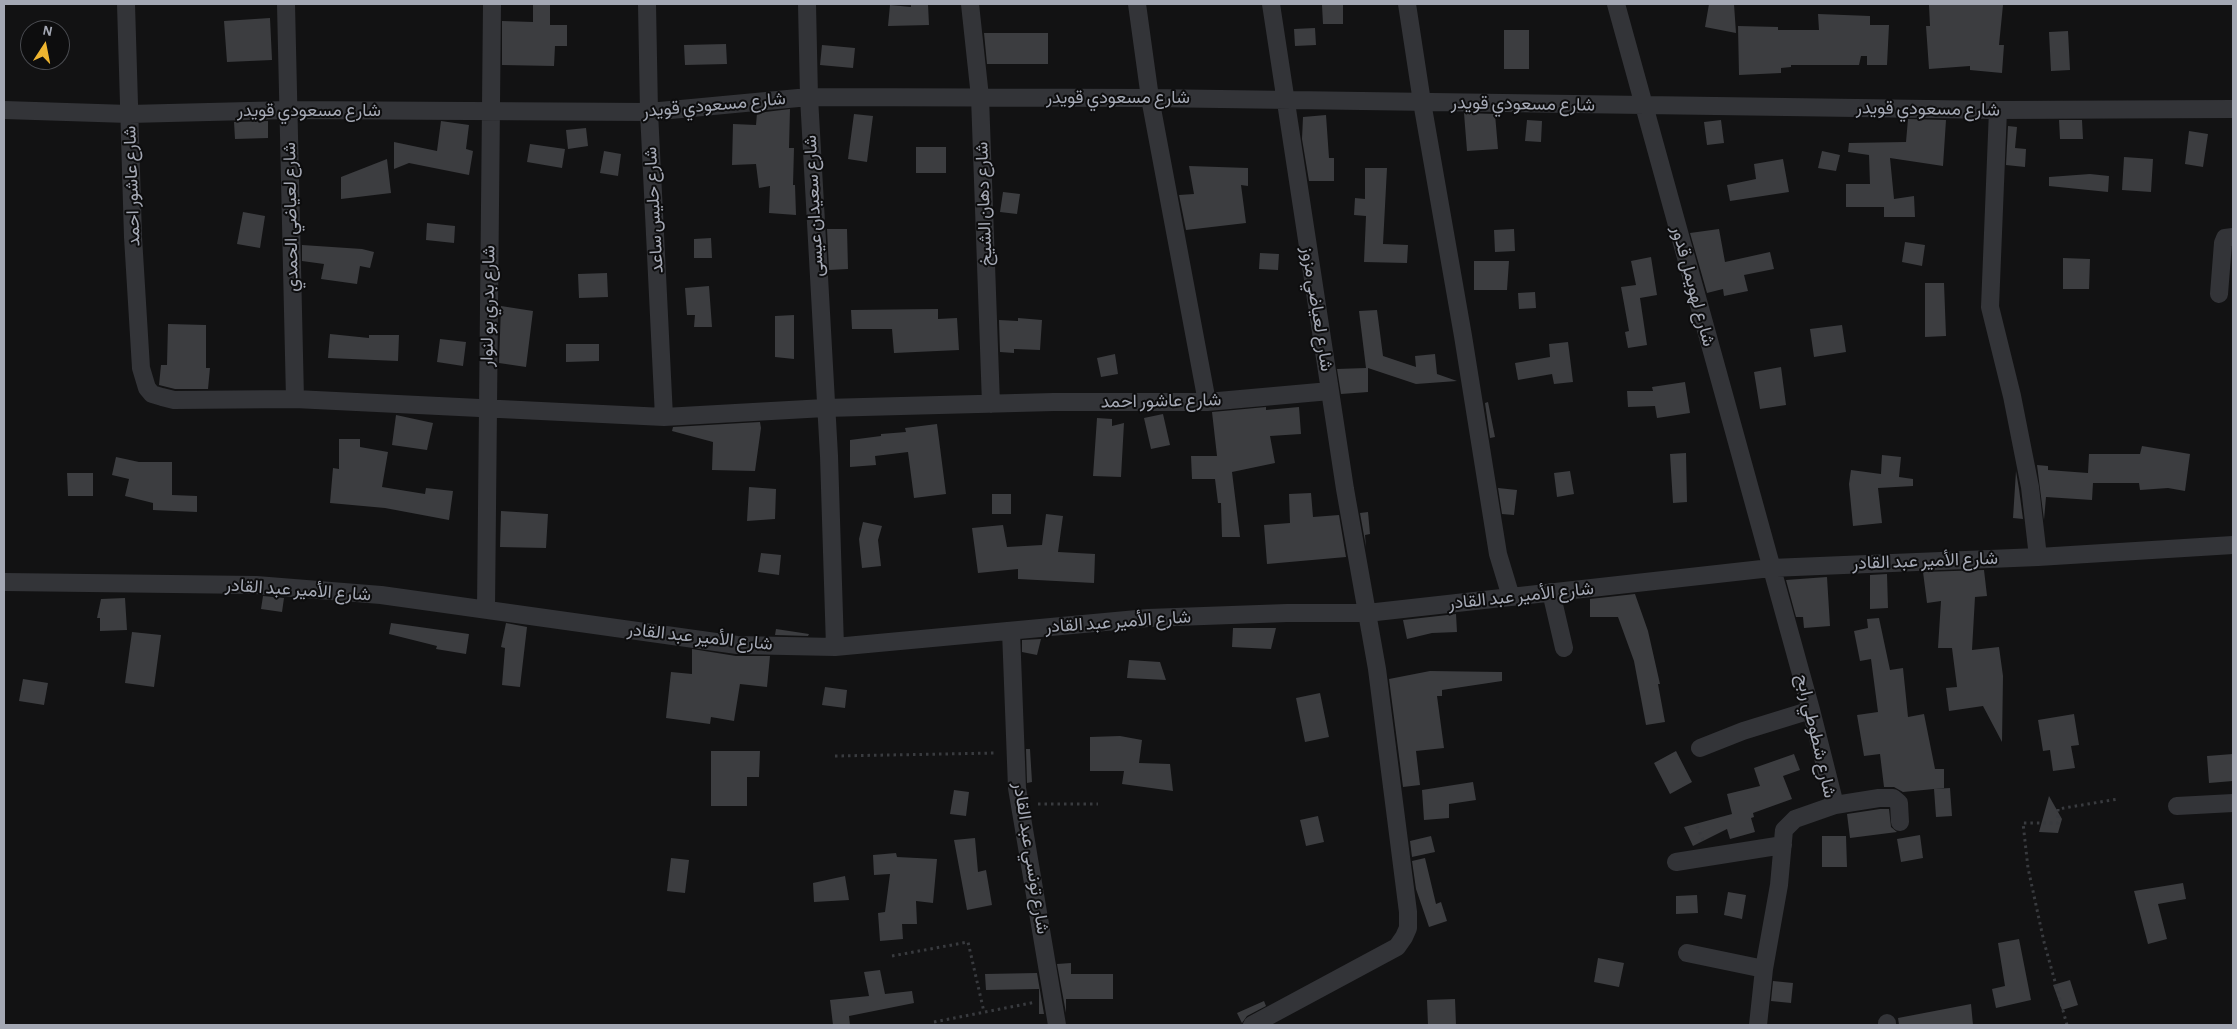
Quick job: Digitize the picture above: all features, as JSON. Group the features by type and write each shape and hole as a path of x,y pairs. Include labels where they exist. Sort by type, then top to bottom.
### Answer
{"street":[{"name":"شارع عاشور احمد","path":"126,4 133,238 142,368 147,388 152,394 174,400 295,400 664,417 825,408 1054,402 1207,402 1330,391"},
{"name":"شارع لعياضي الحمدي","path":"286,4 295,400"},
{"name":"شارع بدري بو لنوار","path":"486,609 486,408 492,4"},
{"name":"شارع حليس ساعد","path":"647,4 649,112 664,417"},
{"name":"شارع سعيدان عيسى","path":"807,4 808,97 829,456 835,647"},
{"name":"شارع دهان الشيخ","path":"970,4 980,97 991,404"},
{"path":"1137,4 1150,98 1207,402"},
{"name":"شارع لعياضي مزوز","path":"1252,1025 1397,947 1408,928 1408,912 1377,669 1345,490 1271,4"},
{"path":"1407,4 1422,102 1462,327 1498,554 1511,597"},
{"name":"شارع لهويمل قدور","path":"1616,4 1771,568"},
{"name":"شارع مسعودي قويدر","path":"4,110 129,114 289,110 649,112 808,97 1150,98 1998,110 2233,109"},
{"path":"1998,110 1990,307 2012,396 2030,487 2038,557"},
{"path":"2219,294 2223,243 2225,238 2233,237"},
{"name":"شارع الأمير عبد القادر","path":"4,582 256,585 381,595 737,645 835,647 1148,618 1287,612 1367,613 1771,568 2038,557 2233,545"},
{"name":"شارع شطوطي رابح","path":"1758,1025 1764,970 1779,885 1784,830 1786,825 1795,819 1835,805 1811,710 1771,568"},
{"path":"1551,592 1564,648"},
{"name":"شارع تونسي عبد القادر","path":"1011,630 1017,788 1057,1025"},
{"path":"1700,748 1743,731 1811,710"},
{"path":"1835,805 1879,798 1893,798 1899,803 1900,822"},
{"path":"2177,806 2233,803"},
{"path":"1676,862 1783,845"},
{"path":"1687,953 1764,970"}],"path":[{"path":"834,756 1017,752"},
{"path":"2067,1025 2044,942 2028,868 2023,823 2058,823 2058,809 2118,799"},
{"path":"1020,804 1098,804"},
{"path":"892,956 968,942 984,1012"},
{"path":"934,1022 1054,999"}],"building":[{"path":"533,4 550,4 550,25 567,25 567,46 555,46 554,66 502,65 502,21 533,22"},
{"path":"911,4 928,4 929,25 888,26 890,5 911,7"},
{"path":"1709,4 1734,4 1736,33 1705,27"},
{"path":"1322,5 1343,5 1343,24 1323,24"},
{"path":"1929,5 2003,5 1999,45 2004,45 2002,73 1970,70 1970,66 1929,69 1926,26 1930,26"},
{"path":"1818,14 1870,16 1870,25 1889,25 1887,65 1867,65 1867,56 1861,56 1859,65 1791,65 1791,67 1781,68 1781,73 1739,75 1738,26 1778,27 1778,30 1819,30"},
{"path":"270,18 272,60 227,62 224,21"},
{"path":"1315,28 1316,45 1295,46 1294,29"},
{"path":"1504,30 1529,30 1529,69 1504,69"},
{"path":"2068,31 2070,70 2051,71 2049,32"},
{"path":"984,33 1048,33 1048,64 987,64"},
{"path":"726,44 727,64 685,65 684,45"},
{"path":"822,45 855,48 853,68 820,65"},
{"path":"790,109 789,148 794,148 793,185 795,185 796,215 769,213 770,186 759,188 756,164 732,165 733,124 756,125 757,113"},
{"path":"1464,113 1495,114 1498,149 1467,151"},
{"path":"854,114 873,116 867,162 848,159"},
{"path":"1326,115 1329,158 1334,158 1334,181 1309,181 1302,139 1303,117"},
{"path":"1908,119 1946,120 1943,166 1890,158 1894,199 1914,196 1915,217 1884,217 1884,207 1846,207 1846,184 1870,184 1869,155 1848,152 1849,143 1906,142"},
{"path":"1527,120 1542,121 1541,142 1525,141"},
{"path":"1721,120 1724,143 1707,145 1704,122"},
{"path":"2059,120 2082,120 2083,139 2060,139"},
{"path":"268,121 268,138 235,139 234,122"},
{"path":"441,121 469,125 466,149 473,151 469,175 409,163 394,169 394,142 437,151"},
{"path":"2008,126 2017,127 2015,148 2026,149 2025,167 2006,165"},
{"path":"586,128 588,146 568,149 566,130"},
{"path":"2189,131 2208,134 2203,167 2185,164"},
{"path":"530,144 565,149 562,168 527,162"},
{"path":"916,147 946,147 946,173 916,173"},
{"path":"604,151 621,154 618,176 600,173"},
{"path":"1822,151 1840,155 1836,171 1818,168"},
{"path":"2124,157 2153,159 2151,192 2122,190"},
{"path":"387,159 391,193 341,199 341,177"},
{"path":"1783,159 1789,192 1730,201 1727,185 1756,179 1754,164"},
{"path":"1189,166 1248,168 1248,186 1241,185 1246,223 1186,230 1179,195 1194,194"},
{"path":"1365,168 1387,168 1383,244 1408,245 1407,263 1364,262 1366,216 1354,215 1355,198 1365,199"},
{"path":"2090,174 2109,176 2108,192 2049,186 2049,177"},
{"path":"1003,192 1020,194 1017,214 1000,212"},
{"path":"243,212 265,216 260,248 237,244"},
{"path":"427,223 455,226 454,243 426,240"},
{"path":"827,229 847,229 848,269 829,270"},
{"path":"1514,229 1515,251 1495,252 1494,230"},
{"path":"1719,229 1725,262 1770,252 1774,269 1744,275 1748,291 1724,296 1723,289 1707,293 1690,233"},
{"path":"711,238 712,258 694,258 694,239"},
{"path":"1905,242 1925,245 1922,266 1902,262"},
{"path":"302,245 362,249 374,252 370,268 360,266 357,284 321,279 324,264 302,261"},
{"path":"1260,253 1279,254 1278,270 1259,269"},
{"path":"1651,257 1657,295 1640,298 1647,345 1628,348 1625,332 1629,331 1621,287 1636,285 1631,261"},
{"path":"2063,258 2090,259 2089,289 2063,289"},
{"path":"1474,261 1509,261 1507,290 1474,290"},
{"path":"607,273 608,297 579,298 578,274"},
{"path":"1925,283 1944,283 1946,336 1925,337"},
{"path":"709,286 712,327 694,327 695,315 687,315 685,288"},
{"path":"1535,292 1536,308 1519,309 1518,293"},
{"path":"501,306 533,311 526,367 499,363"},
{"path":"938,309 938,319 957,318 959,350 894,353 892,329 852,329 851,310"},
{"path":"1377,310 1383,356 1416,367 1415,356 1435,354 1437,374 1457,381 1416,384 1368,368 1368,392 1341,394 1337,369 1366,368 1359,311"},
{"path":"794,315 794,359 775,357 775,316"},
{"path":"1018,318 1042,320 1040,350 1014,349 1014,353 1000,352 999,320 1018,321"},
{"path":"168,324 206,325 206,368 210,368 208,389 175,389 159,385 161,365 167,365"},
{"path":"1842,325 1846,352 1814,357 1810,329"},
{"path":"330,334 369,338 369,335 399,335 398,361 328,358"},
{"path":"440,339 466,342 463,366 437,362"},
{"path":"1568,342 1573,382 1554,384 1552,374 1518,380 1515,363 1550,357 1549,344"},
{"path":"566,344 599,344 599,361 566,362"},
{"path":"1115,354 1118,374 1101,377 1097,358"},
{"path":"1781,367 1786,405 1760,409 1754,372"},
{"path":"1685,382 1690,413 1657,418 1655,406 1628,407 1627,391 1653,391 1652,387"},
{"path":"1488,402 1495,437 1490,438 1485,403"},
{"path":"1266,407 1266,410 1299,407 1301,434 1270,436 1275,463 1232,472 1240,537 1222,537 1221,503 1218,503 1215,479 1192,479 1191,456 1217,456 1212,412"},
{"path":"1163,414 1170,445 1151,449 1144,418"},
{"path":"396,415 433,423 427,450 392,445"},
{"path":"1097,418 1112,419 1112,426 1124,423 1121,477 1093,476"},
{"path":"760,422 761,428 755,471 712,470 713,442 672,431 673,427"},
{"path":"937,424 946,494 914,498 908,452 875,456 876,465 850,467 850,440 881,436 881,434 906,432 905,428"},
{"path":"339,439 360,439 360,447 388,452 382,487 425,494 426,488 453,491 449,520 385,508 330,503 333,468 339,469"},
{"path":"2142,446 2190,454 2185,491 2168,488 2140,490 2139,483 2093,483 2092,500 2046,497 2044,520 2037,465 2048,466 2048,470 2088,473 2089,454 2140,454"},
{"path":"1686,453 1687,502 1673,503 1670,454"},
{"path":"1882,455 1901,457 1899,477 1913,479 1913,486 1878,488 1882,523 1853,526 1849,484 1851,470 1881,474"},
{"path":"116,457 139,462 172,462 172,495 197,496 197,512 153,510 153,503 125,496 129,479 112,475"},
{"path":"1570,471 1574,494 1557,497 1554,473"},
{"path":"2016,471 2019,489 2023,519 2013,518"},
{"path":"67,473 93,473 93,496 68,496"},
{"path":"749,487 776,489 775,519 747,521"},
{"path":"1498,488 1517,490 1514,515 1502,514"},
{"path":"1311,493 1313,517 1339,515 1346,557 1267,564 1264,525 1290,523 1289,494"},
{"path":"992,494 1011,494 1011,514 992,514"},
{"path":"501,511 548,514 546,548 500,547"},
{"path":"1368,512 1370,534 1365,535 1366,547 1360,513"},
{"path":"1046,514 1063,516 1058,552 1095,554 1094,583 1018,579 1018,569 978,573 972,528 1003,525 1007,547 1042,545"},
{"path":"863,522 882,526 878,540 881,566 862,568 859,539"},
{"path":"761,553 781,555 779,575 758,572"},
{"path":"1984,570 1987,596 1975,597 1972,650 1999,647 2003,676 2002,742 1983,706 1949,711 1946,688 1957,687 1952,648 1938,648 1941,601 1927,603 1923,572"},
{"path":"1887,574 1888,608 1870,609 1870,575"},
{"path":"1827,577 1830,626 1804,628 1803,617 1796,617 1786,580"},
{"path":"1635,594 1648,631 1660,684 1658,684 1665,722 1646,725 1634,661 1618,617 1590,617 1590,599"},
{"path":"263,596 284,598 282,612 261,609"},
{"path":"125,598 127,630 100,631 100,618 97,618 101,599"},
{"path":"1456,614 1457,632 1432,633 1407,639 1403,620"},
{"path":"1879,618 1890,670 1903,668 1908,717 1924,714 1935,769 1944,769 1944,788 1903,792 1894,787 1884,787 1880,754 1864,756 1857,715 1878,712 1871,659 1860,661 1854,631 1868,628 1867,619"},
{"path":"391,623 469,634 466,654 436,649 437,646 389,634"},
{"path":"506,623 527,627 520,687 502,685 505,648 501,647"},
{"path":"1233,628 1276,628 1271,649 1232,647"},
{"path":"776,629 809,634 808,636 775,635"},
{"path":"132,632 161,635 154,687 125,683"},
{"path":"1041,639 1037,655 1022,652 1022,640"},
{"path":"692,649 736,656 770,656 767,687 740,684 734,721 711,717 710,724 666,718 671,672 692,674"},
{"path":"1129,660 1160,662 1166,680 1127,678"},
{"path":"1430,671 1502,672 1502,681 1442,690 1442,696 1437,696 1444,748 1416,751 1420,785 1403,787 1389,679"},
{"path":"23,679 48,683 44,705 19,701"},
{"path":"825,687 847,690 845,708 822,705"},
{"path":"1320,693 1329,737 1305,742 1296,698"},
{"path":"2074,714 2079,745 2071,746 2075,768 2053,771 2050,750 2043,751 2038,720"},
{"path":"1120,736 1142,740 1139,763 1170,764 1173,791 1122,784 1124,771 1090,771 1090,737"},
{"path":"1026,749 1030,749 1032,782 1027,783"},
{"path":"711,751 760,751 759,777 747,777 747,806 711,806"},
{"path":"1676,751 1692,782 1670,794 1654,763"},
{"path":"1794,754 1800,770 1783,776 1792,799 1753,813 1754,817 1751,818 1755,832 1730,839 1727,829 1693,846 1684,827 1732,814 1727,794 1760,786 1754,768"},
{"path":"2233,754 2233,781 2209,783 2207,756"},
{"path":"1473,782 1476,800 1449,804 1449,818 1424,820 1422,790"},
{"path":"1950,788 1952,816 1936,817 1934,789"},
{"path":"954,790 969,792 966,816 950,814"},
{"path":"2049,796 2062,819 2058,833 2039,832"},
{"path":"1889,809 1891,827 1897,832 1850,838 1847,814"},
{"path":"1318,816 1324,842 1306,846 1300,820"},
{"path":"1920,835 1923,858 1901,862 1897,839"},
{"path":"1431,836 1435,852 1412,857 1410,841"},
{"path":"1822,836 1846,836 1847,867 1822,867"},
{"path":"975,838 978,872 986,870 992,905 967,910 954,840"},
{"path":"896,853 897,857 937,859 933,903 916,901 917,924 902,924 903,939 880,941 878,913 885,912 890,874 874,875 873,855"},
{"path":"671,858 689,860 685,893 667,891"},
{"path":"1425,858 1436,904 1441,902 1447,921 1429,927 1416,889 1412,861"},
{"path":"845,876 849,900 814,902 813,883"},
{"path":"2183,883 2186,899 2158,904 2167,939 2148,944 2134,891"},
{"path":"1728,892 1746,895 1742,919 1724,915"},
{"path":"1697,895 1698,913 1676,914 1676,896"},
{"path":"2019,939 2031,1000 1996,1008 1992,989 2005,986 1998,943"},
{"path":"1598,958 1624,963 1619,987 1594,982"},
{"path":"1071,963 1071,974 1113,974 1113,999 1066,999 1066,1013 1057,964"},
{"path":"880,970 885,994 912,991 914,1003 849,1016 850,1025 833,1025 830,1000 869,996 864,972"},
{"path":"1037,973 1044,1014 1039,1014 1039,989 986,990 985,974"},
{"path":"2070,980 2078,1005 2062,1010 2053,985"},
{"path":"1773,981 1793,983 1791,1003 1771,1001"},
{"path":"1455,999 1456,1025 1428,1025 1427,1000"},
{"path":"1264,1001 1266,1006 1247,1016 1242,1023 1237,1013"},
{"path":"1971,1004 1973,1025 1899,1025 1898,1018"}]}
